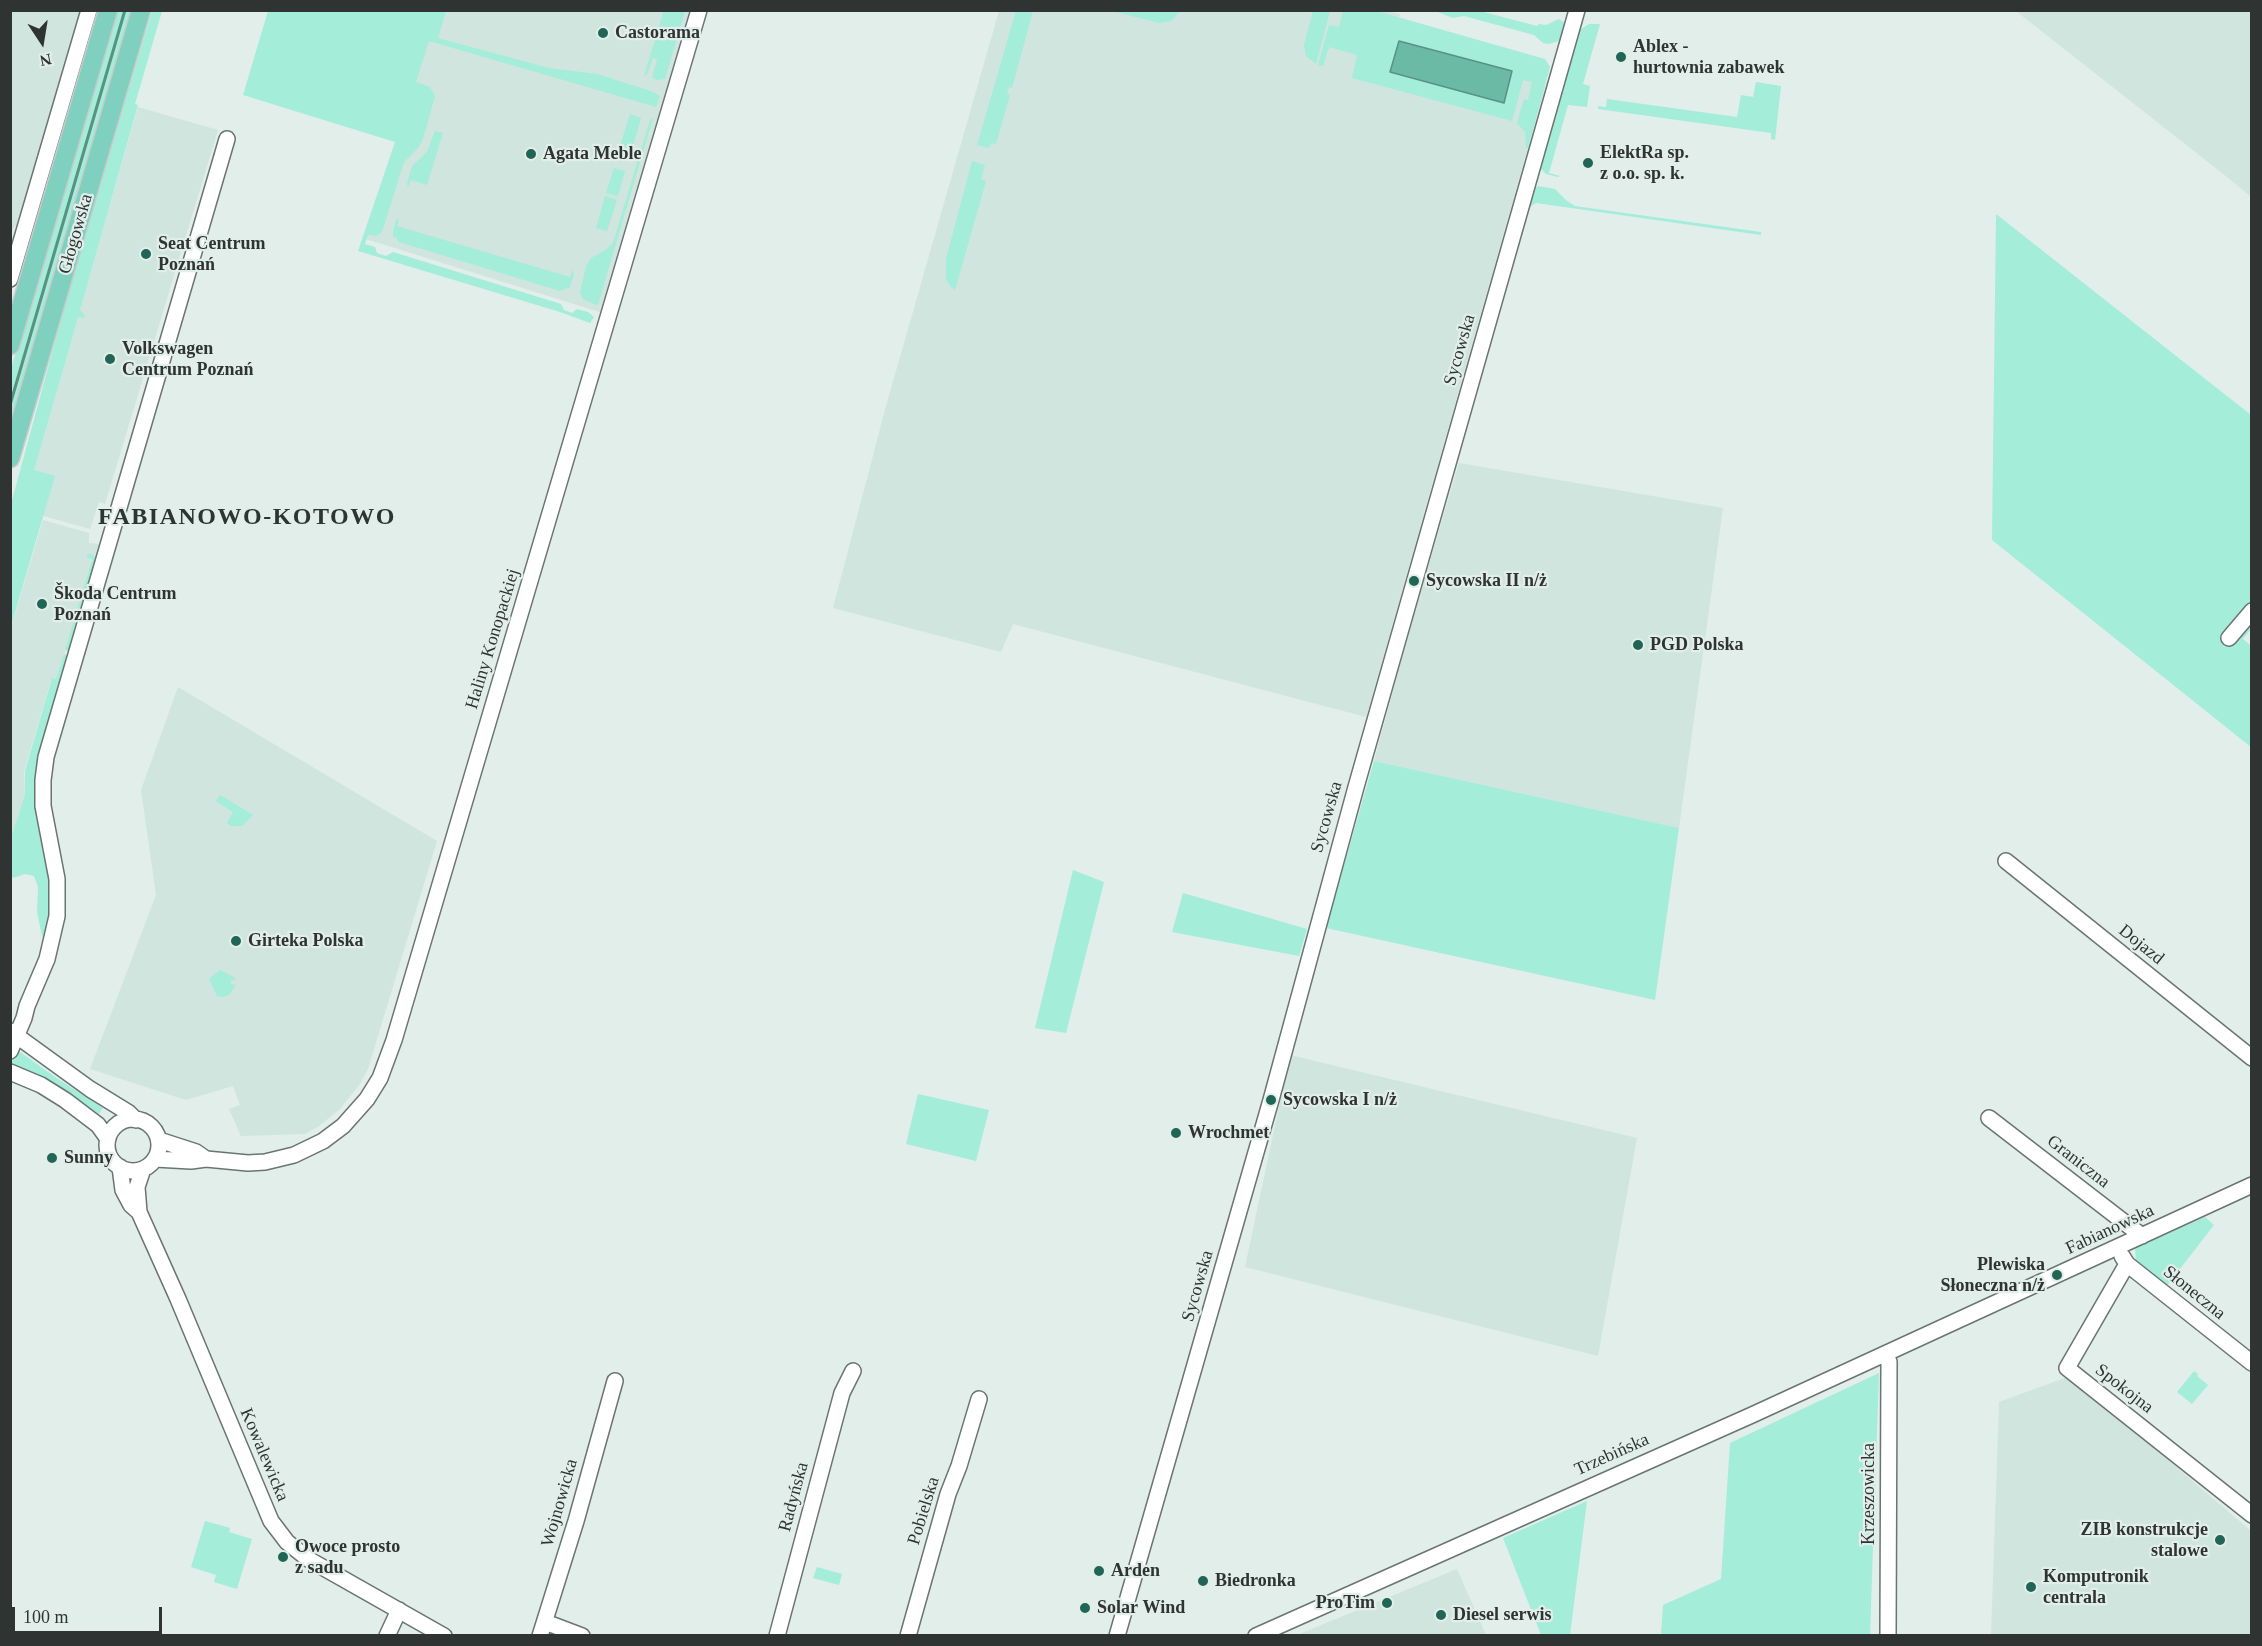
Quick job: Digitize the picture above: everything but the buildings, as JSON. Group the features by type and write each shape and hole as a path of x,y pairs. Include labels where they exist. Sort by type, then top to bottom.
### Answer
{"main road":[{"name":"Głogowska","path":"10,345 108,10"},
{"name":"Głogowska","path":"10,458 141,10"}],"street":[{"path":"10,279 89,10"},
{"name":"Haliny Konopackiej","path":"155,1159 191,1161 206,1159 236,1163 265,1162 294,1155 337,1131 357,1113 368,1100 383,1070 394,1040 699,10"},
{"name":"Sycowska","path":"1117,1635 1271,1100 1356,787 1577,10"},
{"path":"10,1051 14,1033 48,959 57,916 57,879 43,806 46,757 227,139"},
{"path":"2229,638 2252,611"},
{"name":"Dojazd","path":"2006,861 2252,1058"},
{"path":"10,1018 27,1006"},
{"path":"14,1033 136,1120"},
{"path":"10,1072 41,1085 66,1100 98,1125 108,1139"},
{"name":"Graniczna","path":"1989,1118 2142,1236"},
{"path":"126,1120 136,1120 151,1126 159,1140 159,1150 155,1159 143,1169 131,1171 120,1167 111,1158 108,1151 108,1139 118,1124 126,1120"},
{"name":"Haliny Konopackiej","path":"159,1140 196,1152 206,1159"},
{"name":"Kowalewicka","path":"120,1167 123,1190 131,1205 139,1212"},
{"name":"Kowalewicka","path":"143,1169 137,1186 139,1212 178,1299 263,1506 278,1532 308,1559 444,1635"},
{"name":"Fabianowska","path":"1984,1309 2252,1185"},
{"name":"Słoneczna","path":"2117,1248 2127,1264 2252,1363"},
{"name":"Spokojna","path":"2127,1264 2067,1368 2252,1515"},
{"name":"Trzebińska","path":"1256,1635 1984,1309"},
{"name":"Krzeszowicka","path":"1886,1354 1889,1362 1888,1635"},
{"name":"Radyńska","path":"777,1635 842,1393 853,1371"},
{"name":"Wojnowicka","path":"542,1629 615,1381"},
{"name":"Pobielska","path":"908,1635 948,1494 979,1399"},
{"path":"387,1635 399,1610"},
{"path":"542,1629 582,1635"}],"shaded area":[{"path":"664,10 685,11 665,79 657,80 652,77 657,60 653,58 647,75 644,76"},
{"path":"1373,10 1545,59 1550,67 1528,148 1526,148 1525,132 1517,123 1524,99 1528,100 1532,82 1523,80 1512,121 1352,78 1357,55 1329,47 1323,66 1318,65 1329,25 1339,27 1343,11"},
{"path":"10,11 84,11 20,222 11,234 14,239 10,238"},
{"path":"115,11 133,11 11,433 11,369"},
{"path":"152,11 162,11 80,310 85,318 78,317 34,470 55,476 11,626 11,504 71,283"},
{"path":"268,11 446,11 438,38 549,68 597,74 660,96 656,107 429,41 416,82 430,87 435,96 423,139 418,148 404,162 382,232 376,236 368,235 365,244 375,247 377,253 386,256 393,252 561,304 564,310 572,313 577,309 588,312 594,317 590,323 358,251 395,142 243,95"},
{"path":"436,11 699,11 609,315 366,239"},
{"path":"999,11 1387,11 1400,14 1399,18 1525,55 1545,88 1366,717 1013,624 1001,652 833,608 886,406"},
{"path":"1016,11 1033,11 1012,88 1009,87 1007,94 1010,95 996,144 991,143 989,148 977,145"},
{"path":"1112,11 1180,11 1171,21 1159,23"},
{"path":"1313,11 1330,11 1316,64 1306,56 1304,45"},
{"path":"1435,11 1480,11 1537,26 1559,19 1566,24 1564,36 1559,41 1548,44 1543,43 1534,35 1464,16 1453,18"},
{"path":"2016,11 2251,11 2251,197 2232,181"},
{"path":"1589,24 1600,24 1583,84 1590,86 1587,107 1568,105 1549,173 1560,176 1558,177 1546,174 1540,168 1578,31"},
{"path":"1399,41 1512,71 1504,103 1390,72"},
{"path":"1756,82 1781,86 1775,140 1771,139 1771,133 1598,109 1598,106 1606,107 1607,99 1737,117 1741,95 1753,97"},
{"path":"138,107 218,130 105,504 99,502 90,529 22,510"},
{"path":"630,114 641,118 632,149 620,146"},
{"path":"653,118 598,305 594,304 583,299 580,292 586,266 591,258 613,243 650,120"},
{"path":"435,131 443,133 427,185 411,180 408,187 411,169 427,152"},
{"path":"972,161 985,165 981,179 986,181 955,290 946,279 946,259"},
{"path":"614,168 625,171 618,196 606,193"},
{"path":"1538,186 1555,189 1575,206 1761,232 1761,235 1536,203 1530,207 1525,218 1534,189"},
{"path":"605,196 617,200 607,231 596,228"},
{"path":"1996,214 2251,415 2252,628 2243,639 2251,646 2251,747 1992,540"},
{"path":"399,219 397,226 570,277 572,270 574,274 569,289 560,291 399,242 396,237 393,237 393,233 396,220"},
{"path":"1459,463 1723,508 1679,828 1374,761"},
{"path":"43,520 89,533 89,543 99,544 103,541 97,564 88,555 86,558 90,559 92,564 56,681 51,680 24,772 25,796 11,839 11,628"},
{"path":"88,554 96,558 96,564 71,651 65,650 92,560 86,557"},
{"path":"64,654 68,656 42,750 53,903 46,940 42,936 37,912 38,887 34,876 25,874 13,878 11,876 11,838 25,795 25,771 52,678 56,679"},
{"path":"178,687 437,841 368,1069 360,1084 340,1109 305,1134 241,1136 229,1109 240,1105 233,1086 186,1100 90,1069 156,895 141,790"},
{"path":"1374,761 1679,828 1655,1000 1326,928"},
{"path":"220,795 253,815 242,826 231,826 227,823 233,812 216,801"},
{"path":"1073,870 1104,882 1066,1033 1035,1028"},
{"path":"1183,893 1307,929 1299,956 1172,932"},
{"path":"220,970 236,980 231,980 231,984 236,985 229,995 223,997 217,996 209,979"},
{"path":"16,1049 103,1108 99,1114 54,1083 11,1064"},
{"path":"1290,1055 1637,1138 1598,1356 1245,1267"},
{"path":"918,1094 989,1110 976,1161 906,1144"},
{"path":"2205,1217 2214,1225 2166,1287 2136,1261 2135,1248"},
{"path":"2194,1371 2208,1385 2192,1404 2177,1392"},
{"path":"1879,1373 1870,1635 1661,1635 1663,1605 1721,1579 1730,1443"},
{"path":"2070,1376 2251,1531 2251,1635 1991,1636 1999,1402"},
{"path":"1587,1501 1570,1635 1541,1635 1503,1538"},
{"path":"205,1521 230,1528 229,1532 252,1539 237,1589 214,1582 216,1575 191,1567"},
{"path":"817,1567 842,1574 839,1585 813,1578"},
{"path":"1457,1569 1486,1635 1297,1635"}],"waterway":[{"path":"10,405 125,10"}],"place":[{"name":"Castorama","path":"603,33"},
{"name":"Ablex - hurtownia zabawek","path":"1621,57"},
{"name":"Agata Meble","path":"531,154"},
{"name":"ElektRa sp. z o.o. sp. k.","path":"1588,163"},
{"name":"Seat Centrum Poznań","path":"146,254"},
{"name":"Volkswagen Centrum Poznań","path":"110,359"},
{"name":"Sycowska II n/ż","path":"1414,581"},
{"name":"Škoda Centrum Poznań","path":"42,604"},
{"name":"PGD Polska","path":"1638,645"},
{"name":"Girteka Polska","path":"236,941"},
{"name":"Sycowska I n/ż","path":"1271,1100"},
{"name":"Wrochmet","path":"1176,1133"},
{"name":"Sunny","path":"52,1158"},
{"name":"Plewiska Słoneczna n/ż","path":"2057,1275"},
{"name":"ZIB konstrukcje stalowe","path":"2220,1540"},
{"name":"Owoce prosto z sadu","path":"283,1557"},
{"name":"Arden","path":"1099,1571"},
{"name":"Biedronka","path":"1203,1581"},
{"name":"Komputronik centrala","path":"2031,1587"},
{"name":"ProTim","path":"1387,1603"},
{"name":"Solar Wind","path":"1085,1608"},
{"name":"Diesel serwis","path":"1441,1615"}],"district":[{"name":"FABIANOWO-KOTOWO","path":"247,518"}]}
